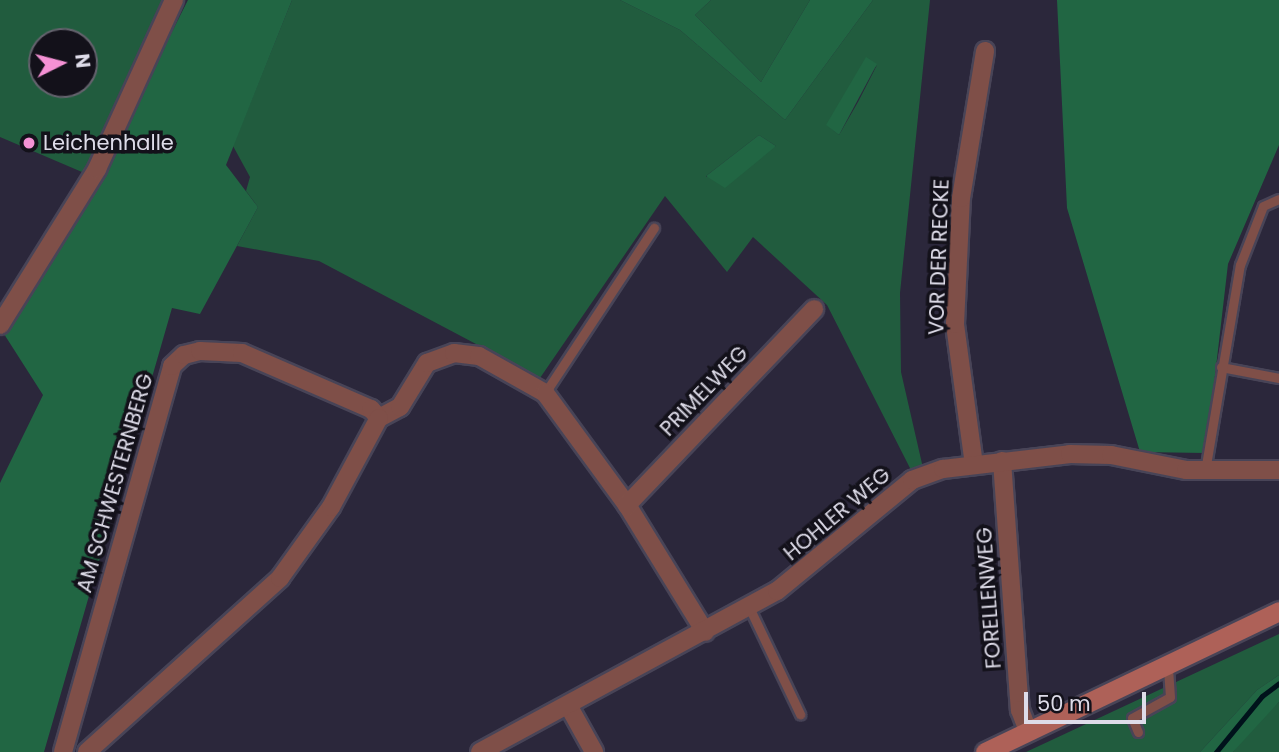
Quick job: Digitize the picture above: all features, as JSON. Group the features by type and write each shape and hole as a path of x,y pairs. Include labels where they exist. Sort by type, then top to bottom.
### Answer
{"main road":[{"path":"985,752 1279,611"}],"street":[{"path":"0,325 97,169 174,0"},
{"name":"VOR DER RECKE","path":"974,465 955,324 961,198 985,51"},
{"name":"PRIMELWEG","path":"626,505 814,309"},
{"name":"AM SCHWESTERNBERG","path":"63,752 172,366 184,355 200,351 242,353 372,409 379,418"},
{"path":"87,752 280,578 331,507 379,418 400,407 427,363 454,353 479,356 545,393 626,505 705,632"},
{"name":"HOHLER WEG","path":"481,752 705,632 801,576 912,480 1002,461 1111,455 1205,471 1279,470"},
{"name":"FORELLENWEG","path":"1002,461 1020,710 1028,731"},
{"path":"568,705 594,752"}],"lane":[{"path":"1205,471 1240,265 1263,206 1279,198"},
{"path":"545,393 654,228"},
{"path":"1222,367 1279,378"},
{"path":"749,607 800,714"},
{"path":"1139,732 1132,718 1170,697 1168,664"}],"green space":[{"path":"0,0 167,0 89,175 0,137"},
{"path":"188,0 292,0 226,165 258,207 200,314 172,308 44,752 0,752 0,483 43,395 4,334 92,190"},
{"path":"292,0 620,0 680,30 785,120 873,0 930,0 900,293 901,372 923,468 912,472 827,305 753,237 727,272 665,196 540,378 319,261 237,246 258,207 246,191 250,177 233,146","holes":["877,65 858,102 839,135 827,125","759,135 776,146 706,177 706,176"]},
{"path":"620,0 711,0 695,15 761,82 810,0 873,0 785,120 680,30"},
{"path":"711,0 810,0 761,82 695,15"},
{"path":"1057,0 1279,0 1279,145 1228,264 1206,453 1140,452 1067,208"},
{"path":"866,57 877,64 839,135 826,125"},
{"path":"759,135 776,146 725,188 706,176"},
{"path":"1279,634 1279,675 1257,690 1200,752 1026,752"},
{"path":"1279,675 1279,702 1233,752 1200,752 1257,690"},
{"path":"1279,702 1279,752 1233,752 1248,730"}],"waterway":[{"path":"1216,752 1262,696 1279,683"}],"place":[{"name":"Leichenhalle","path":"29,143"}]}
